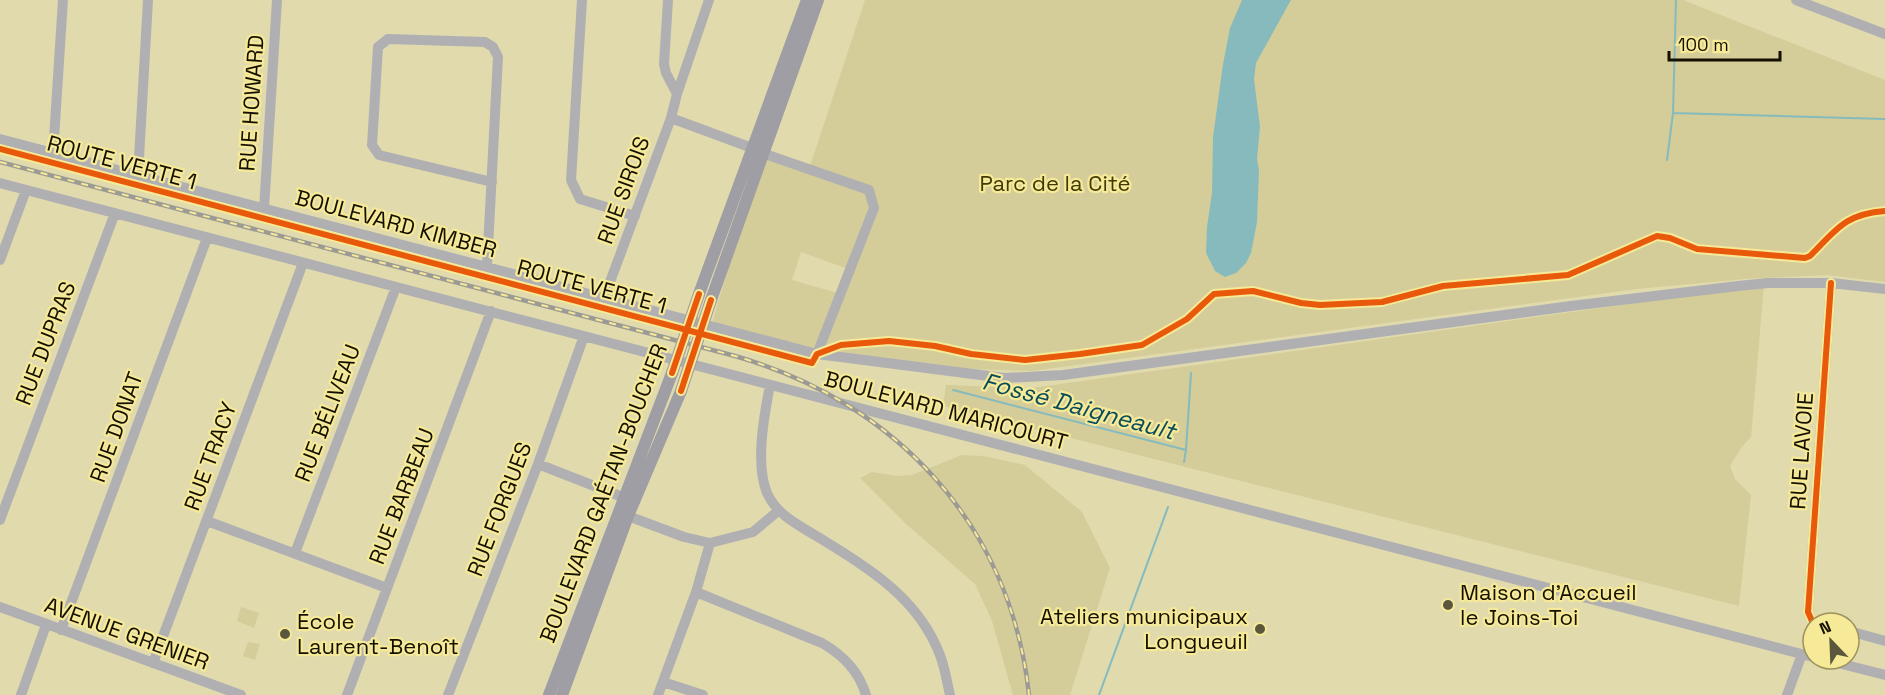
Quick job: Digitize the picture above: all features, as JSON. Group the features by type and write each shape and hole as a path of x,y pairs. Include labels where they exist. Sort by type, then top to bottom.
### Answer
{"main road":[{"name":"BOULEVARD GAÉTAN-BOUCHER","path":"549,695 712,277 807,0"},
{"name":"BOULEVARD GAÉTAN-BOUCHER","path":"757,151 818,0"},
{"name":"BOULEVARD GAÉTAN-BOUCHER","path":"562,695 628,516 681,391 712,277"}],"street":[{"path":"54,153 63,0"},
{"path":"138,176 148,0"},
{"name":"RUE HOWARD","path":"264,209 277,0"},
{"path":"582,0 571,180 580,199 635,216"},
{"path":"668,0 664,64 677,94"},
{"path":"1796,0 1885,34"},
{"name":"RUE SIROIS","path":"604,298 670,118 706,1"},
{"path":"487,267 492,182 498,57 493,47 484,42 388,39 378,47 372,145 379,155 492,182"},
{"path":"670,118 869,190 874,208 817,354"},
{"name":"BOULEVARD KIMBER","path":"0,140 817,354 1004,378 1063,375 1738,286 1768,283 1831,283 1885,288"},
{"name":"BOULEVARD MARICOURT","path":"0,183 1801,653"},
{"path":"0,260 26,190"},
{"name":"RUE DUPRAS","path":"0,520 115,213"},
{"name":"RUE DONAT","path":"61,630 207,238"},
{"name":"RUE TRACY","path":"153,663 303,263"},
{"name":"RUE LAVOIE","path":"1808,611 1831,283"},
{"name":"RUE BÉLIVEAU","path":"295,553 396,287"},
{"name":"RUE BARBEAU","path":"347,695 491,311"},
{"name":"RUE FORGUES","path":"448,695 538,464 584,336"},
{"path":"770,385 763,431 761,473 767,494 778,511 873,571 898,591 921,618 940,655 950,695"},
{"path":"538,464 625,498"},
{"path":"628,516 684,537 710,543 753,532 778,511"},
{"path":"207,522 387,588"},
{"path":"658,695 696,592 710,543"},
{"path":"696,592 822,643 838,652 852,667 866,695"},
{"name":"AVENUE GRENIER","path":"0,607 242,695"},
{"path":"21,695 46,625"},
{"path":"1861,634 1885,640"},
{"path":"1787,695 1801,668"},
{"path":"1861,669 1885,675"},
{"path":"663,682 703,695"}],"green space":[{"name":"Parc de la Cité","path":"865,0 1683,0 1885,80 1885,282 1827,275 1745,279 1637,289 1032,371 964,369 820,352 851,270 801,252 792,280 841,294 817,354 711,327 762,153 809,169"},
{"path":"1764,285 1751,437 1730,466 1735,479 1751,495 1739,606 943,406 946,385 1032,388"},
{"path":"962,455 983,456 1025,465 1082,512 1110,568 1070,695 1013,695 992,621 975,584 906,524 860,478 872,472 897,476 912,475"},
{"path":"241,607 259,613 254,628 237,621"},
{"path":"248,642 260,644 255,660 243,656"}],"water":[{"path":"1242,0 1291,0 1256,63 1254,79 1260,127 1257,159 1259,170 1257,222 1251,253 1246,263 1236,273 1225,277 1215,271 1206,253 1207,227 1212,193 1213,137 1223,64 1230,28"}],"waterway":[{"path":"1667,160 1673,113 1676,0"},
{"path":"1673,113 1885,119"},
{"path":"1186,450 1191,373"},
{"name":"Fossé Daigneault","path":"953,390 1186,450 1184,462"},
{"name":"Fossé Daigneault","path":"1099,695 1168,507"}],"railway":[{"path":"0,162 735,356 793,377 846,404 894,439 936,479 971,525 998,577 1018,634 1029,695"}],"cycle path":[{"name":"ROUTE VERTE 1","path":"0,149 812,363 817,354 841,345 889,341 1025,360 1142,345 1187,319 1214,294 1253,291 1301,303 1320,305 1382,302 1443,286 1568,275 1657,236 1670,238 1697,249 1805,258 1851,219 1885,211"},
{"path":"1808,611 1831,283"},
{"path":"672,373 699,294"},
{"path":"681,391 711,300"}],"place":[{"name":"Maison d'Accueil le Joins-Toi","path":"1448,605"},
{"name":"Ateliers municipaux Longueuil","path":"1260,629"},
{"name":"École Laurent-Benoît","path":"285,634"}]}
